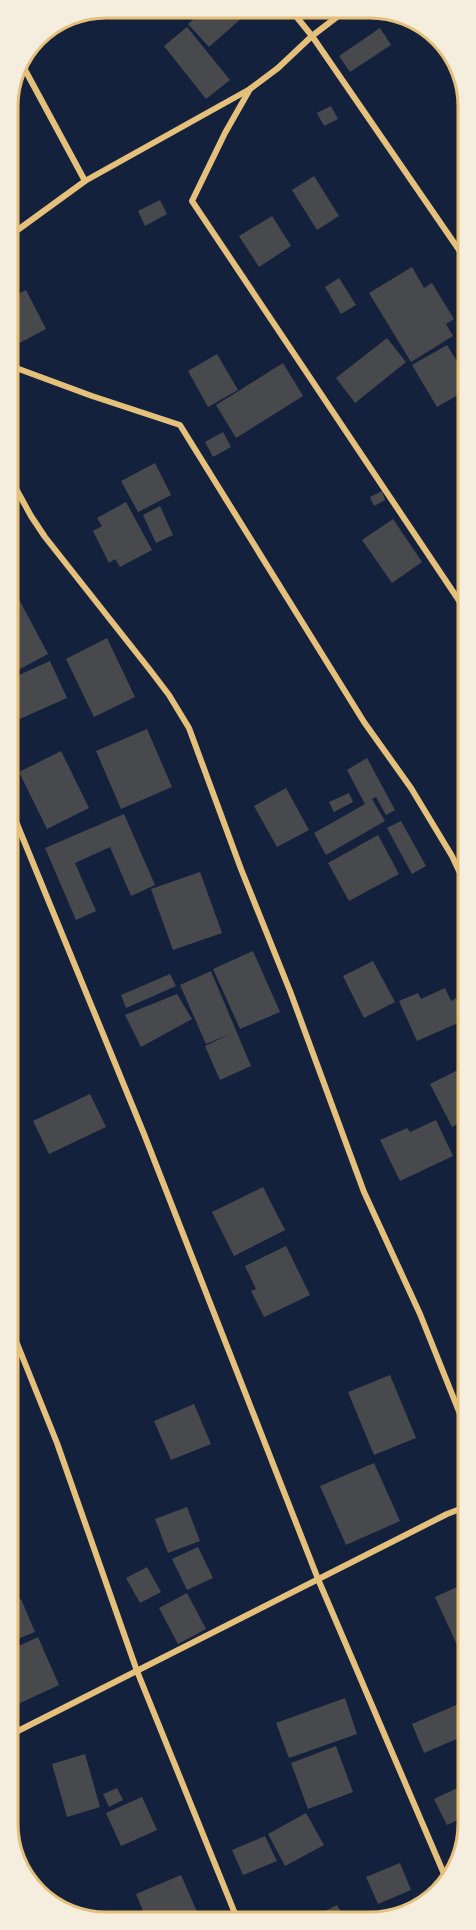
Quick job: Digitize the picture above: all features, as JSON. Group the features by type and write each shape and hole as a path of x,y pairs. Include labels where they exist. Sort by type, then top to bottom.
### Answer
{"street":[{"path":"297,18 458,248"},
{"path":"18,230 86,181 250,88 278,68 312,36 336,18"},
{"path":"26,71 86,181"},
{"path":"250,88 192,201 458,599"},
{"path":"18,369 180,425 364,722 411,788 458,869"},
{"path":"18,492 45,537 169,695 189,728 364,1192 420,1314 458,1409"},
{"path":"18,826 144,1134 318,1579 443,1872"},
{"path":"18,1346 57,1443 137,1671 234,1912"},
{"path":"18,1731 458,1510"}],"building":[{"path":"195,18 242,18 209,47 188,24"},
{"path":"187,27 230,80 206,99 164,46"},
{"path":"380,28 391,45 350,72 339,56"},
{"path":"331,106 338,119 324,126 317,113"},
{"path":"314,176 339,216 317,230 292,190"},
{"path":"160,200 167,214 145,226 138,211"},
{"path":"272,216 291,246 259,267 239,236"},
{"path":"412,267 424,288 432,283 454,319 446,324 453,336 411,362 369,293"},
{"path":"339,278 356,305 341,314 325,287"},
{"path":"26,290 46,329 18,344 18,294"},
{"path":"387,338 406,362 355,403 336,378"},
{"path":"447,345 458,363 458,395 437,407 412,365"},
{"path":"217,354 238,390 208,407 188,371"},
{"path":"283,363 303,396 236,438 216,405"},
{"path":"223,432 231,447 213,457 205,442"},
{"path":"155,463 171,495 138,512 121,481"},
{"path":"382,491 385,500 374,506 370,497"},
{"path":"126,502 152,550 120,567 115,559 109,563 93,531 102,526 97,518"},
{"path":"160,506 173,535 156,543 143,515"},
{"path":"393,519 422,562 392,583 362,540"},
{"path":"18,597 48,654 18,670"},
{"path":"107,638 135,697 94,717 66,659"},
{"path":"50,661 67,698 18,720 18,675"},
{"path":"147,729 172,787 121,809 96,751"},
{"path":"61,751 89,808 47,829 19,772"},
{"path":"367,758 395,810 386,815 376,797 372,799 385,821 326,855 314,833 365,804 347,770"},
{"path":"286,788 309,830 277,847 254,806"},
{"path":"349,793 353,802 334,812 329,802"},
{"path":"124,814 155,885 131,896 110,847 75,863 96,911 76,920 45,848"},
{"path":"401,821 426,866 412,874 387,828"},
{"path":"378,835 399,874 349,901 328,863"},
{"path":"200,872 222,933 173,950 151,889"},
{"path":"253,951 280,1012 240,1029 213,969"},
{"path":"373,961 395,1002 364,1018 343,976"},
{"path":"211,971 251,1066 220,1080 205,1046 232,1033 206,1044 180,985"},
{"path":"170,974 176,986 126,1008 121,995"},
{"path":"445,988 451,1001 456,998 458,1003 458,1023 417,1041 399,1001 418,993 421,999"},
{"path":"177,994 192,1019 141,1047 125,1015"},
{"path":"458,1070 458,1124 452,1127 430,1084"},
{"path":"90,1094 106,1127 49,1154 33,1121"},
{"path":"436,1120 453,1156 400,1181 380,1140 407,1128 410,1132"},
{"path":"263,1187 285,1230 234,1256 212,1212"},
{"path":"286,1246 310,1295 264,1317 251,1291 256,1289 245,1266"},
{"path":"390,1375 416,1438 374,1455 348,1392"},
{"path":"194,1404 211,1444 171,1460 154,1421"},
{"path":"374,1463 400,1521 346,1545 320,1486"},
{"path":"187,1507 200,1541 168,1553 155,1519"},
{"path":"198,1547 213,1578 187,1590 172,1559"},
{"path":"147,1567 161,1592 140,1603 126,1578"},
{"path":"458,1587 458,1647 435,1597"},
{"path":"187,1593 206,1629 178,1644 159,1608"},
{"path":"21,1599 35,1632 18,1639 18,1600"},
{"path":"38,1637 59,1685 18,1704 18,1646"},
{"path":"345,1698 357,1734 289,1758 276,1723"},
{"path":"458,1704 458,1738 424,1753 412,1724"},
{"path":"336,1746 353,1792 308,1809 291,1763"},
{"path":"85,1754 100,1807 67,1817 52,1764"},
{"path":"117,1788 123,1800 109,1807 103,1794"},
{"path":"458,1788 458,1820 447,1825 434,1799"},
{"path":"142,1797 157,1830 121,1846 106,1813"},
{"path":"306,1813 324,1845 285,1866 268,1834"},
{"path":"265,1836 277,1861 243,1875 232,1850"},
{"path":"400,1863 411,1890 378,1904 366,1877"},
{"path":"181,1875 197,1912 143,1912 136,1894"},
{"path":"337,1905 341,1912 323,1912"}]}
